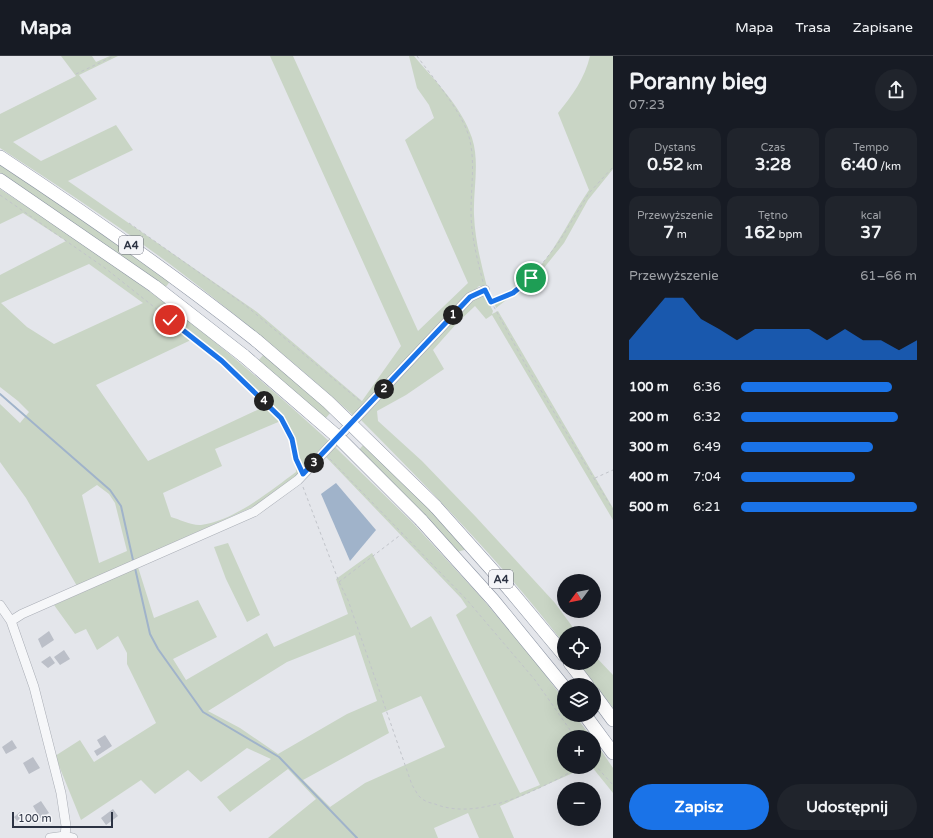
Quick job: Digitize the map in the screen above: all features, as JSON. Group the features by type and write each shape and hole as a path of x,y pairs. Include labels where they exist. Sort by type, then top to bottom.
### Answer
{"highway":[{"name":"A4","path":"0,156 111,230 184,284 257,341 328,402 435,506 509,589 557,647"},
{"name":"A4","path":"0,180 142,277 244,356 339,438 421,520 493,600 557,678"},
{"path":"575,670 582,678"},
{"path":"601,704 613,720"},
{"path":"591,722 613,753"}],"street":[{"path":"12,621 22,614 254,512 300,477 470,297 485,290"},
{"path":"0,605 12,621 34,687 62,793 66,826 69,837 50,838"}],"path":[{"path":"76,74 114,56"},
{"path":"417,56 462,120 470,140 473,167 471,210 473,242 485,290 528,369 613,510"},
{"path":"491,302 513,293 531,278 559,242 589,193 613,166"},
{"path":"0,196 105,268 222,361 281,418 292,439 300,477 338,582 348,600 412,785 421,799 440,806 466,810 478,809 544,786 567,774"},
{"path":"129,223 245,305 367,407"},
{"path":"324,453 404,533 467,600 535,680 570,730"},
{"path":"594,478 613,470"},
{"path":"338,582 404,533"},
{"path":"601,772 613,786"}],"green space":[{"path":"61,56 92,56 96,62 110,56 118,56 79,75 97,99 13,142 41,161 116,125 133,150 68,181 257,312 362,401 401,346 270,56 293,56 418,331 468,283 405,140 434,118 429,105 417,88 409,56 414,56 455,105 472,138 476,157 474,205 475,224 487,287 479,286 355,417 266,340 186,276 107,219 0,148 0,114 76,76"},
{"path":"590,56 613,56 613,169 588,200 564,243 539,274 496,308 492,297 509,291 525,282 538,269 550,254 589,190 558,113 568,100 585,72"},
{"path":"0,162 171,280 165,288 0,175"},
{"path":"0,189 99,255 180,314 246,368 331,443 296,479 257,505 77,586 26,498 0,462 0,404 20,423 29,412 0,387 0,275 66,241 23,213 0,224","holes":["89,264 143,303 54,344 27,327 1,303","191,340 220,360 268,405 148,461 96,385","283,420 295,439 296,472 251,504 226,518 197,525 171,517 163,493 222,466 215,449","97,485 109,494 115,503 127,551 99,563 82,495"]},
{"path":"482,295 485,296 493,311 492,314 498,311 613,508 613,520 492,315 486,319 475,306 457,323 433,350 444,369 406,395 377,411 378,421 422,461 555,603 557,606 557,618 566,618 572,626 557,626 557,635 517,585 492,557 361,420 474,299"},
{"path":"265,353 331,412 325,419 258,361"},
{"path":"365,443 465,545 464,550 457,552 358,451"},
{"path":"335,447 412,522 480,596 535,661 557,691 557,722 580,722 586,730 557,730 557,774 571,774 500,806 514,838 479,838 468,813 434,828 438,838 268,838 316,799 288,769 230,812 217,797 271,759 247,748 201,782 188,770 155,794 141,780 81,820 55,756 80,740 94,762 156,723 127,664 127,653 118,636 97,650 86,629 75,634 54,605 138,567 154,618 198,600 217,637 173,659 186,680 267,633 274,647 348,614 336,579 372,553 411,628 431,616 520,793 540,785 456,615 467,607 461,598 326,457","holes":["355,635 377,701 347,714 278,754 240,728 208,711 287,662","421,696 445,747 365,783 330,807 303,780 389,733 382,713"]},
{"path":"228,543 260,615 247,622 226,579 214,547"},
{"path":"601,662 613,675 613,708 601,693 601,678 590,678 583,670 601,670"},
{"path":"601,750 613,768 613,793 598,774 601,774"}],"water":[{"path":"336,483 376,530 350,561 321,494"}],"building":[{"path":"49,631 54,640 42,648 38,639"},
{"path":"64,650 70,659 60,665 54,657"},
{"path":"50,656 55,663 48,668 41,662"},
{"path":"105,735 112,746 97,756 94,751 101,747 97,740"},
{"path":"12,740 17,748 6,754 2,747"},
{"path":"33,757 40,768 29,774 23,763"},
{"path":"41,801 49,813 40,818 33,806"},
{"path":"113,809 118,816 106,825 101,818"},
{"path":"20,812 23,816 17,821 14,817"}],"waterway":[{"path":"0,394 110,490 121,506 133,560"},
{"path":"135,568 150,634 158,649 203,712 279,757 357,838"}],"route":[{"path":"170,320 222,361 281,418 292,439 295,447 296,459 303,474 470,297 485,290 491,302 513,293 531,278"}]}
